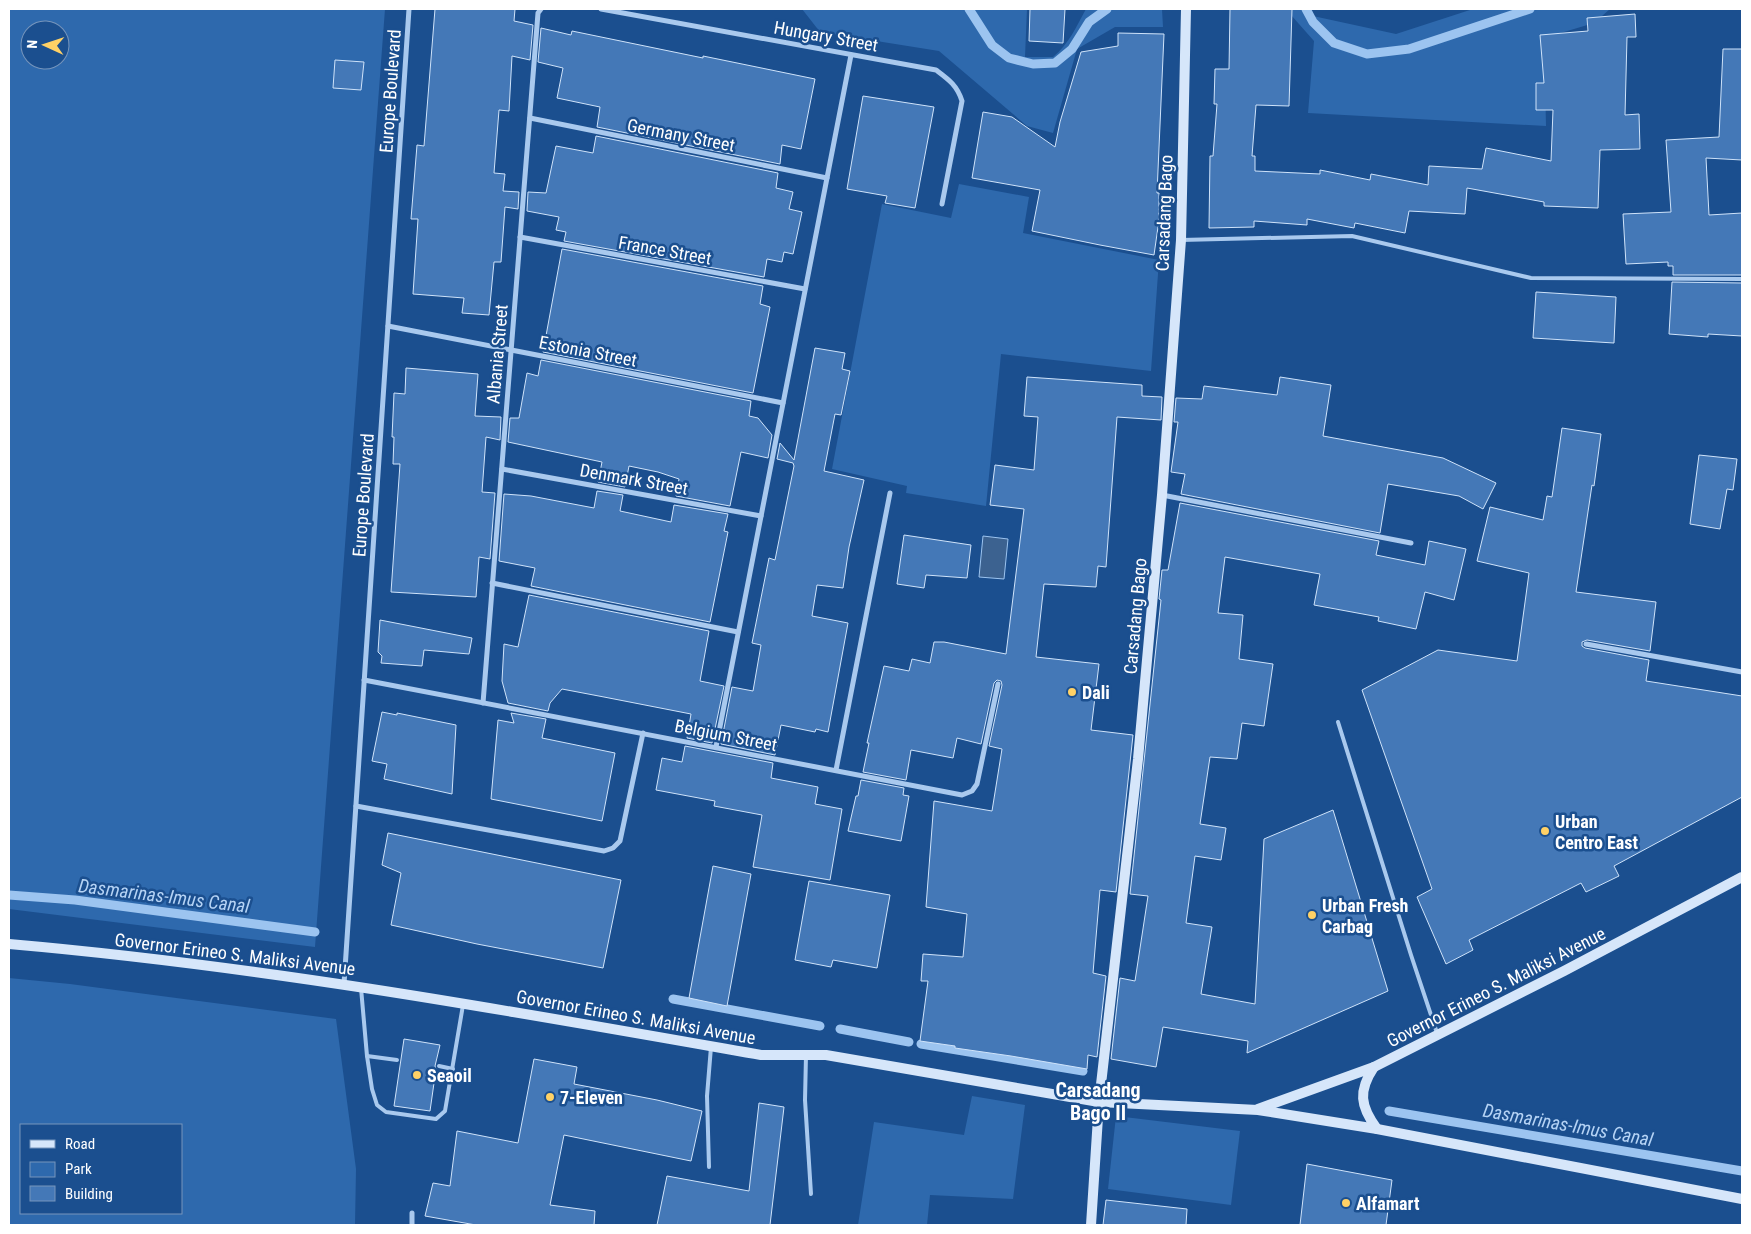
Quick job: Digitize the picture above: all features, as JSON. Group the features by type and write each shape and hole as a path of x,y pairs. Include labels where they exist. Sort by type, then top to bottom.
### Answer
{"main road":[{"name":"Carsadang Bago","path":"1091,1225 1099,1102 1138,759 1162,495 1181,240 1186,9"},
{"name":"Governor Erineo S. Maliksi Avenue","path":"1258,1110 1374,1067 1742,877"},
{"name":"Governor Erineo S. Maliksi Avenue","path":"9,944 189,963 360,986 761,1055 826,1055 1099,1102 1258,1110 1377,1129 1742,1199"},
{"path":"1374,1067 1364,1086 1363,1098 1368,1117 1377,1129"}],"street":[{"name":"Europe Boulevard","path":"344,984 409,9"},
{"name":"Albania Street","path":"483,703 538,13 541,9"},
{"name":"Hungary Street","path":"601,9 936,70 953,83 959,91 962,101 942,204"},
{"path":"716,747 851,55"},
{"name":"Germany Street","path":"530,118 827,178"},
{"name":"France Street","path":"520,237 806,289"},
{"name":"Estonia Street","path":"388,326 783,403"},
{"name":"Denmark Street","path":"502,469 761,516"},
{"path":"836,770 890,493"},
{"path":"1162,495 1411,543"},
{"path":"492,583 738,632"},
{"path":"1586,644 1742,672"},
{"name":"Belgium Street","path":"364,680 962,795 972,791 978,784 998,684"},
{"path":"356,806 604,851 613,848 620,841 643,733"},
{"path":"412,1213 412,1225"}],"lane":[{"path":"1181,240 1352,236 1531,278 1742,279"},
{"path":"1338,722 1438,1035"},
{"path":"360,986 372,1089 377,1105 386,1112 436,1119 445,1111 464,1004"},
{"path":"709,1167 707,1096 711,1046"},
{"path":"806,1055 805,1100 810,1194"},
{"path":"367,1056 397,1060"},
{"path":"439,1066 453,1069"}],"green space":[{"path":"9,9 385,9 315,947 9,909"},
{"path":"802,9 1027,9 1025,57 1053,57 1068,41 1086,9 1162,9 1163,27 1115,27 1077,49 1053,133 1027,126 939,51 820,32"},
{"path":"1288,9 1312,9 1313,16 1396,34 1473,9 1610,9 1594,23 1544,38 1546,126 1308,113 1314,41"},
{"path":"959,184 1029,197 1023,233 1159,260 1151,371 1001,354 986,506 906,493 907,486 832,469 882,204 951,218"},
{"path":"9,978 70,984 336,1019 356,1169 355,1225 9,1225"},
{"path":"972,1096 1025,1105 1013,1199 930,1195 927,1225 858,1225 874,1122 964,1135"},
{"path":"1116,1116 1240,1131 1231,1205 1108,1189"}],"shaded area":[{"path":"983,536 1008,539 1004,579 979,577"}],"building":[{"path":"435,9 515,9 514,21 533,25 530,60 512,56 509,111 499,110 494,173 505,174 503,191 519,192 518,209 505,207 501,262 494,262 489,315 462,313 464,298 413,294 418,219 411,219 417,145 424,146"},
{"path":"1030,9 1065,9 1063,43 1029,41"},
{"path":"1230,9 1292,9 1289,106 1256,105 1252,156 1255,156 1255,171 1320,174 1320,170 1370,180 1371,174 1428,185 1429,166 1482,169 1486,148 1551,161 1553,110 1536,110 1536,83 1544,83 1540,35 1588,31 1587,18 1635,14 1636,37 1627,37 1625,115 1639,114 1640,149 1600,150 1598,208 1544,206 1544,202 1467,188 1465,214 1409,211 1405,233 1355,223 1354,228 1307,219 1307,225 1254,221 1254,227 1209,228 1210,156 1213,156 1217,104 1214,104 1215,69 1229,69"},
{"path":"541,28 571,35 572,31 815,79 801,149 782,145 780,164 597,127 600,107 557,98 563,68 538,62"},
{"path":"1118,33 1164,34 1157,193 1159,193 1159,220 1154,255 1032,231 1040,190 972,178 983,112 1012,117 1055,147 1060,122 1081,52 1118,46"},
{"path":"1723,49 1742,49 1742,160 1706,158 1709,215 1742,213 1742,275 1673,275 1673,266 1668,266 1668,262 1626,264 1623,214 1671,212 1666,140 1719,137"},
{"path":"335,60 364,62 361,90 333,88"},
{"path":"863,96 934,107 915,208 885,203 887,196 847,189"},
{"path":"596,136 778,173 776,188 793,192 789,209 802,212 793,254 784,252 782,262 767,259 764,277 564,241 566,232 556,230 559,217 527,211 528,192 546,193 556,146 593,153"},
{"path":"562,249 763,286 760,304 770,307 753,393 543,352"},
{"path":"1672,282 1742,283 1742,336 1708,334 1708,337 1669,334"},
{"path":"1536,292 1616,297 1614,343 1533,338"},
{"path":"815,348 845,353 842,369 850,371 841,415 835,414 824,471 864,480 849,547 843,588 817,585 812,616 848,623 828,732 816,729 815,732 781,725 775,755 721,744 732,687 753,691 761,645 752,643 769,558 775,560 794,466 793,463 777,459 780,443 794,460"},
{"path":"541,360 751,401 749,416 758,418 772,435 768,458 741,452 730,506 676,496 679,479 629,466 625,487 598,482 602,462 508,442 510,418 519,418 527,373 538,376"},
{"path":"406,368 478,374 475,416 501,417 500,440 486,437 482,492 495,493 490,559 479,557 476,597 391,592 400,464 393,464 394,393 405,394"},
{"path":"1027,377 1142,385 1142,396 1162,397 1161,420 1117,417 1106,567 1098,566 1096,587 1044,584 1036,657 1099,664 1091,730 1133,735 1116,892 1100,890 1093,973 1106,976 1097,1057 1088,1055 1087,1069 920,1041 928,981 921,981 923,954 963,957 967,914 926,907 934,801 992,811 1002,749 989,746 1002,685 1001,681 997,680 994,683 981,744 957,738 953,758 911,750 906,780 863,772 869,743 867,743 884,666 909,671 912,659 930,663 934,642 944,642 1006,654 1024,509 990,505 995,465 1034,470 1038,417 1024,416"},
{"path":"1280,377 1331,385 1323,436 1443,458 1496,483 1483,509 1459,496 1388,484 1380,533 1181,494 1185,474 1171,472 1178,422 1174,422 1176,398 1202,399 1204,386 1277,395"},
{"name":"Urban Centro East","path":"1562,428 1601,434 1576,592 1656,602 1650,651 1587,640 1582,642 1582,646 1649,660 1646,681 1742,696 1742,797 1614,866 1619,876 1586,892 1581,883 1469,940 1473,950 1446,964 1417,897 1432,889 1362,690 1438,650 1517,661 1529,573 1477,561 1490,507 1543,520 1547,496 1552,497"},
{"path":"1699,455 1737,459 1733,490 1727,489 1720,529 1690,524"},
{"path":"597,491 623,495 620,511 671,522 674,505 728,514 724,531 728,532 710,622 531,586 535,568 499,561 504,494 531,496 594,508"},
{"path":"1180,503 1379,541 1376,555 1425,565 1429,541 1466,549 1454,600 1425,592 1416,629 1378,621 1379,617 1314,605 1320,574 1225,557 1218,613 1243,615 1239,659 1273,664 1264,726 1242,723 1237,759 1210,757 1200,824 1226,828 1221,860 1195,856 1186,923 1212,927 1201,994 1255,1004 1264,839 1333,810 1388,991 1247,1053 1248,1041 1163,1027 1156,1067 1111,1059 1120,978 1135,981 1148,896 1130,894 1161,600 1159,599 1162,570 1168,570"},
{"path":"904,535 971,545 967,578 926,575 924,588 897,584"},
{"path":"529,595 709,631 700,681 724,686 712,743 687,738 691,714 562,689 550,703 548,711 508,703 502,681 504,644 518,647"},
{"path":"380,620 472,638 469,654 424,650 422,666 381,663 382,656 378,652"},
{"path":"382,712 397,715 397,713 456,725 452,794 384,779 387,764 372,761"},
{"path":"511,713 546,719 542,738 615,753 602,821 491,799 498,720 514,723"},
{"path":"685,746 773,763 771,778 818,787 815,804 842,809 830,880 753,867 762,815 714,806 715,801 656,790 662,758 682,762"},
{"path":"861,780 904,788 903,795 909,796 901,841 848,831"},
{"path":"388,833 621,880 603,968 477,944 391,925 401,873 382,865"},
{"path":"713,866 751,874 727,1006 689,998"},
{"path":"809,881 890,895 877,968 833,960 831,967 795,960"},
{"name":"Seaoil","path":"404,1039 440,1045 435,1066 430,1111 394,1106"},
{"path":"534,1059 577,1067 574,1084 702,1111 691,1161 564,1135 550,1205 595,1211 594,1225 476,1225 425,1216 433,1183 450,1186 457,1131 518,1143"},
{"path":"759,1103 784,1107 770,1225 657,1225 667,1176 749,1191"},
{"name":"Alfamart","path":"1307,1164 1392,1180 1386,1225 1300,1225"},
{"path":"1106,1200 1187,1209 1186,1225 1103,1225"}],"waterway":[{"path":"969,9 992,45 1009,58 1033,64 1055,63 1072,49 1089,22 1107,9"},
{"path":"1306,9 1313,22 1334,43 1367,54 1409,49 1530,9"},
{"name":"Dasmarinas-Imus Canal","path":"9,895 75,900 315,932"},
{"name":"Dasmarinas-Imus Canal","path":"673,999 820,1026"},
{"name":"Dasmarinas-Imus Canal","path":"840,1029 909,1042"},
{"name":"Dasmarinas-Imus Canal","path":"921,1044 1083,1071"},
{"name":"Dasmarinas-Imus Canal","path":"1389,1111 1742,1171"}],"place":[{"name":"Dali","path":"1072,692"},
{"name":"Urban Centro East","path":"1545,831"},
{"name":"Urban Fresh Carbag","path":"1312,915"},
{"name":"Seaoil","path":"417,1075"},
{"name":"7-Eleven","path":"550,1097"},
{"name":"Alfamart","path":"1346,1203"}],"district":[{"name":"Carsadang Bago II","path":"1098,1102"}]}
